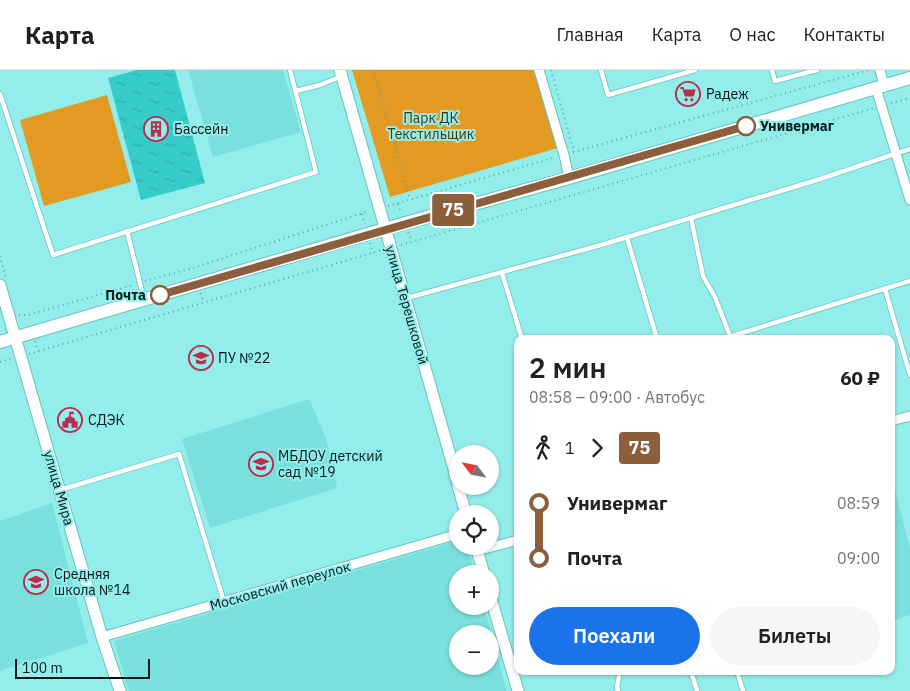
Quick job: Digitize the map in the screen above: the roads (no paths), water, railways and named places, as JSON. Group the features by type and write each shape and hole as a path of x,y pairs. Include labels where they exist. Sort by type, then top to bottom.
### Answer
{"main road":[{"path":"0,342 910,78"}],"street":[{"path":"540,70 569,178"},
{"path":"880,70 882,106 910,200"},
{"name":"улица Терешковой","path":"341,73 449,453"},
{"name":"улица Мира","path":"0,285 102,637 120,691"},
{"path":"895,420 910,416"},
{"name":"Московский переулок","path":"102,637 449,537"},
{"path":"499,544 514,541"},
{"path":"496,615 518,691"}],"lane":[{"path":"0,94 52,255 316,172 290,70"},
{"path":"600,70 608,95 695,70"},
{"path":"772,70 775,81 817,70"},
{"path":"296,92 320,85 341,73"},
{"path":"406,299 626,238 818,180 910,149"},
{"path":"690,218 703,276 715,297 730,335"},
{"path":"127,231 145,300"},
{"path":"626,238 656,335"},
{"path":"502,273 521,335"},
{"path":"733,335 910,281"},
{"path":"885,289 910,375"},
{"path":"59,490 179,454 224,602"},
{"path":"618,691 619,675"},
{"path":"692,675 697,691"},
{"path":"738,675 743,691"}],"water":[{"path":"137,70 175,70 205,183 141,200 108,78"}],"place":[{"name":"Радеж","path":"688,94"},
{"name":"Универмаг","path":"746,126"},
{"name":"Бассейн","path":"156,129"},
{"name":"Почта","path":"160,295"},
{"name":"ПУ №22","path":"201,358"},
{"name":"СДЭК","path":"70,420"},
{"name":"МБДОУ детский сад №19","path":"261,464"},
{"name":"Средняя школа №14","path":"36,582"}],"park label":[{"name":"Парк ДК Текстильщик","path":"431,126"}]}
